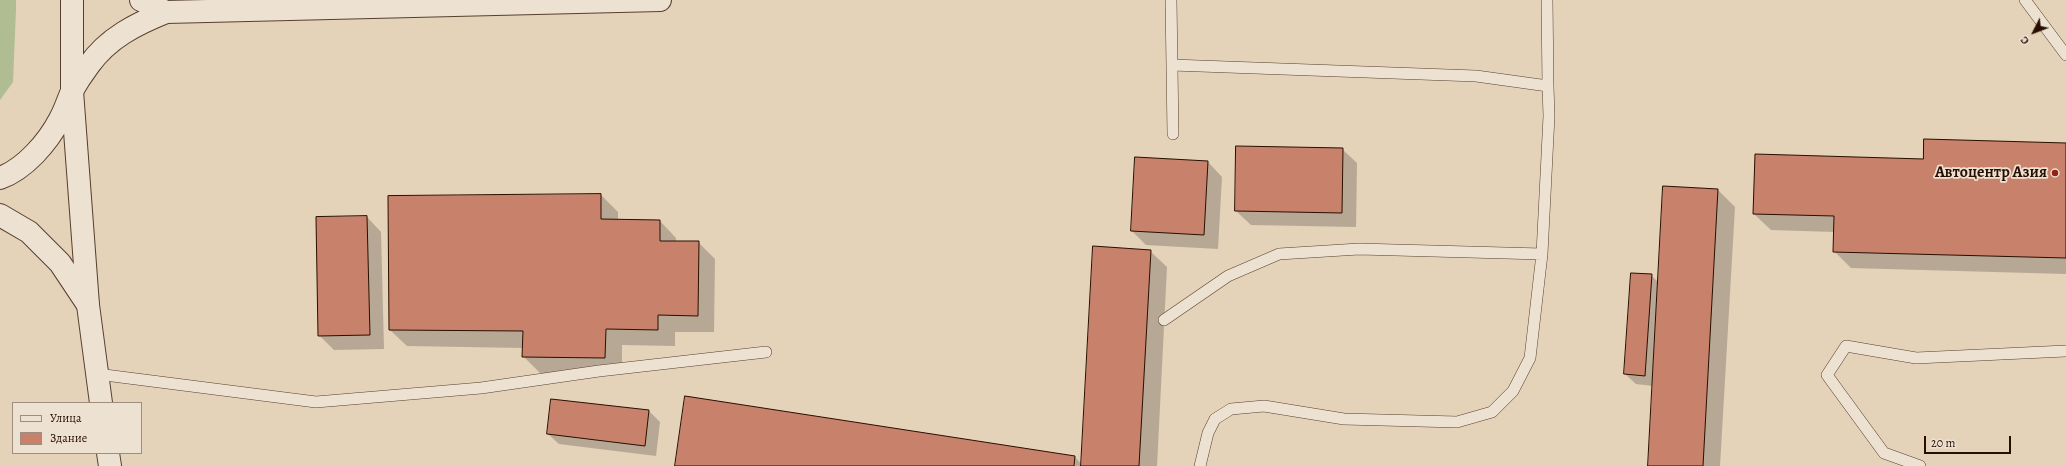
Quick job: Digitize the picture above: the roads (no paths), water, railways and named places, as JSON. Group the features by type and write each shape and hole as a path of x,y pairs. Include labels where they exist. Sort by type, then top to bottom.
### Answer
{"street":[{"path":"72,0 72,91 88,305 101,402"},
{"path":"141,0 166,12"},
{"path":"0,178 25,162 42,146 60,119 72,91 90,64 114,39 139,23 166,12 660,0"},
{"path":"0,215 28,232 60,263 88,305"},
{"path":"108,454 110,466"}],"lane":[{"path":"1171,0 1173,134"},
{"path":"1200,466 1208,433 1215,419 1231,409 1264,406 1344,420 1457,422 1492,412 1513,391 1530,358 1542,254 1549,116 1547,0"},
{"path":"2025,0 2066,55"},
{"path":"1172,65 1469,76 1548,86"},
{"path":"1164,320 1228,276 1279,254 1359,249 1542,254"},
{"path":"1920,466 1884,453 1827,375 1846,346 1916,358 2066,351"},
{"path":"98,374 316,402 481,388 599,371 766,352"}],"place":[{"name":"Автоцентр Азия","path":"2055,173"}]}
